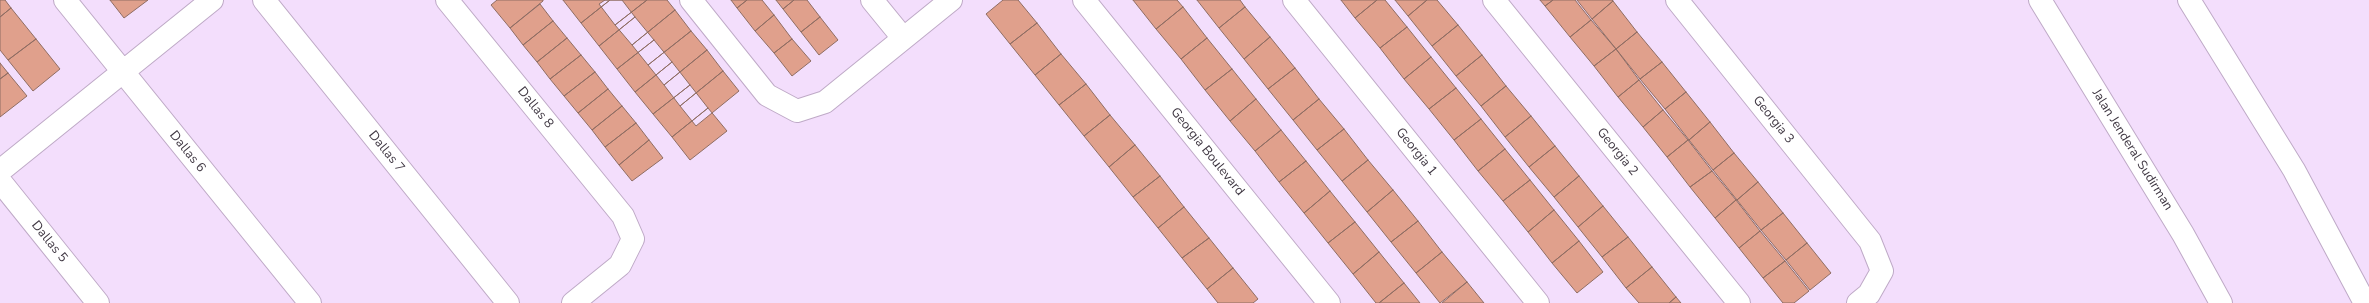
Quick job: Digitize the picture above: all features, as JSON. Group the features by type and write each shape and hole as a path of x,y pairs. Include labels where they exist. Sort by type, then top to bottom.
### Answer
{"street":[{"name":"Dallas 6","path":"65,0 310,303"},
{"path":"0,171 212,0"},
{"name":"Dallas 7","path":"264,0 508,303"},
{"name":"Dallas 8","path":"448,0 623,216 633,239 620,265 573,303"},
{"path":"691,0 767,95 797,111 825,102 951,0"},
{"path":"872,0 903,38"},
{"name":"Georgia Boulevard","path":"1084,0 1329,303"},
{"name":"Georgia 1","path":"1294,0 1538,303"},
{"name":"Georgia 2","path":"1494,0 1739,303"},
{"name":"Georgia 3","path":"1677,0 1870,241 1882,271 1869,294 1858,303"},
{"name":"Jalan Jenderal Sudirman","path":"2040,0 2184,234 2221,303"},
{"path":"2189,0 2294,170 2365,303"},
{"name":"Dallas 5","path":"0,181 98,303"}],"building":[{"path":"0,0 5,0 11,8 0,17"},
{"path":"110,0 148,0 124,18"},
{"path":"497,0 543,1 510,28 491,5"},
{"path":"563,0 610,0 581,23"},
{"path":"605,0 647,0 615,25 599,4"},
{"path":"610,0 622,0 635,17 599,46 581,23"},
{"path":"647,0 667,0 675,10 632,45 615,25"},
{"path":"731,0 747,0 737,8"},
{"path":"747,0 762,0 774,15 755,31 737,8"},
{"path":"776,0 794,0 783,9"},
{"path":"794,0 807,0 820,17 801,32 783,9"},
{"path":"1003,0 1018,0 1037,23 1010,44 986,14"},
{"path":"1133,0 1177,0 1183,7 1156,29"},
{"path":"1197,0 1240,0 1245,7 1219,28"},
{"path":"1341,0 1377,0 1355,18"},
{"path":"1377,0 1385,0 1407,27 1380,48 1355,18"},
{"path":"1395,0 1427,0 1408,16"},
{"path":"1427,0 1437,0 1458,25 1432,46 1408,16"},
{"path":"1540,0 1553,0 1545,6"},
{"path":"1553,0 1575,0 1591,20 1570,37 1545,6"},
{"path":"1577,0 1612,0 1613,1 1592,19"},
{"path":"1613,1 1637,32 1616,49 1592,19"},
{"path":"540,4 553,21 523,45 510,28"},
{"path":"1183,7 1207,38 1181,59 1156,29"},
{"path":"1245,7 1270,37 1244,59 1219,28"},
{"path":"11,8 36,39 8,60 0,50 0,17"},
{"path":"675,10 691,31 648,65 632,45"},
{"path":"774,15 792,39 774,53 755,31"},
{"path":"635,17 654,40 617,69 599,46"},
{"path":"820,17 838,40 819,55 801,32"},
{"path":"1591,20 1616,49 1594,66 1570,37"},
{"path":"553,21 567,38 537,62 523,45"},
{"path":"1037,23 1061,54 1035,75 1010,44"},
{"path":"1458,25 1482,55 1456,76 1432,46"},
{"path":"1407,27 1431,57 1404,79 1380,48"},
{"path":"691,31 707,50 664,85 648,65"},
{"path":"1637,32 1662,62 1640,79 1616,49"},
{"path":"1270,37 1295,68 1268,89 1244,59"},
{"path":"567,38 581,55 550,79 537,62"},
{"path":"1207,38 1232,69 1205,90 1181,59"},
{"path":"36,39 60,69 33,91 8,60"},
{"path":"792,39 811,61 792,76 774,53"},
{"path":"654,40 672,62 635,92 617,69"},
{"path":"1616,49 1639,80 1618,97 1594,66"},
{"path":"707,50 723,71 680,106 664,85"},
{"path":"1061,54 1086,84 1059,105 1035,75"},
{"path":"581,55 595,72 564,96 550,79"},
{"path":"1482,55 1506,86 1481,106 1456,76"},
{"path":"1431,57 1456,88 1429,109 1404,79"},
{"path":"672,62 690,85 653,114 635,92"},
{"path":"1662,62 1686,92 1665,109 1640,79"},
{"path":"0,63 8,73 0,79"},
{"path":"1295,68 1319,99 1293,120 1268,89"},
{"path":"1232,69 1256,99 1230,121 1205,90"},
{"path":"723,71 739,91 696,126 680,106"},
{"path":"595,72 608,89 578,113 564,96"},
{"path":"8,73 27,96 0,117 0,79"},
{"path":"1639,80 1663,110 1643,127 1618,97"},
{"path":"1086,84 1110,115 1084,136 1059,105"},
{"path":"690,85 708,108 672,137 653,114"},
{"path":"1506,86 1531,116 1505,137 1481,106"},
{"path":"1456,88 1481,119 1454,140 1429,109"},
{"path":"608,89 622,106 592,130 578,113"},
{"path":"1686,92 1710,122 1689,140 1665,109"},
{"path":"1256,99 1281,130 1255,151 1230,121"},
{"path":"1319,99 1344,129 1317,150 1293,120"},
{"path":"622,106 636,123 605,147 592,130"},
{"path":"708,108 727,131 690,160 672,137"},
{"path":"1663,110 1688,140 1667,157 1643,127"},
{"path":"1110,115 1135,145 1109,167 1084,136"},
{"path":"1531,116 1555,146 1529,167 1505,137"},
{"path":"1481,119 1505,149 1478,171 1454,140"},
{"path":"1710,122 1734,153 1713,170 1689,140"},
{"path":"636,123 649,140 619,165 605,147"},
{"path":"1344,129 1368,160 1342,181 1317,150"},
{"path":"1281,130 1306,161 1279,182 1255,151"},
{"path":"649,140 663,158 632,181 619,165"},
{"path":"1688,140 1712,171 1690,187 1667,157"},
{"path":"1135,145 1160,176 1133,197 1109,167"},
{"path":"1555,146 1579,176 1554,197 1529,167"},
{"path":"1505,149 1530,180 1503,201 1478,171"},
{"path":"1734,153 1758,182 1737,200 1713,170"},
{"path":"1368,160 1393,190 1367,212 1342,181"},
{"path":"1306,161 1330,191 1304,213 1279,182"},
{"path":"1712,171 1736,200 1715,218 1690,187"},
{"path":"1160,176 1184,207 1158,228 1133,197"},
{"path":"1579,176 1603,206 1578,227 1554,197"},
{"path":"1530,180 1554,210 1528,232 1503,201"},
{"path":"1758,182 1783,213 1761,230 1737,200"},
{"path":"1393,190 1418,221 1391,242 1367,212"},
{"path":"1330,191 1355,222 1328,243 1304,213"},
{"path":"1736,200 1760,231 1739,248 1715,218"},
{"path":"1603,206 1628,237 1602,257 1578,227"},
{"path":"1184,207 1209,238 1182,258 1158,228"},
{"path":"1554,210 1579,241 1552,263 1528,232"},
{"path":"1783,213 1807,243 1786,260 1761,230"},
{"path":"1418,221 1442,252 1416,273 1391,242"},
{"path":"1355,222 1379,252 1353,274 1328,243"},
{"path":"1760,231 1785,261 1763,278 1739,248"},
{"path":"1628,237 1652,267 1626,288 1602,257"},
{"path":"1209,238 1233,268 1207,289 1182,258"},
{"path":"1579,241 1603,272 1577,293 1552,263"},
{"path":"1807,243 1831,273 1810,290 1786,260"},
{"path":"1379,252 1404,283 1379,303 1376,303 1353,274"},
{"path":"1442,252 1467,282 1440,303 1416,273"},
{"path":"1785,261 1809,291 1794,303 1783,303 1763,278"},
{"path":"1652,267 1676,297 1669,303 1639,303 1626,288"},
{"path":"1233,268 1258,299 1253,303 1218,303 1207,289"},
{"path":"1467,282 1484,303 1442,303"},
{"path":"1404,283 1420,303 1379,303"},
{"path":"1676,297 1681,303 1669,303"}]}
